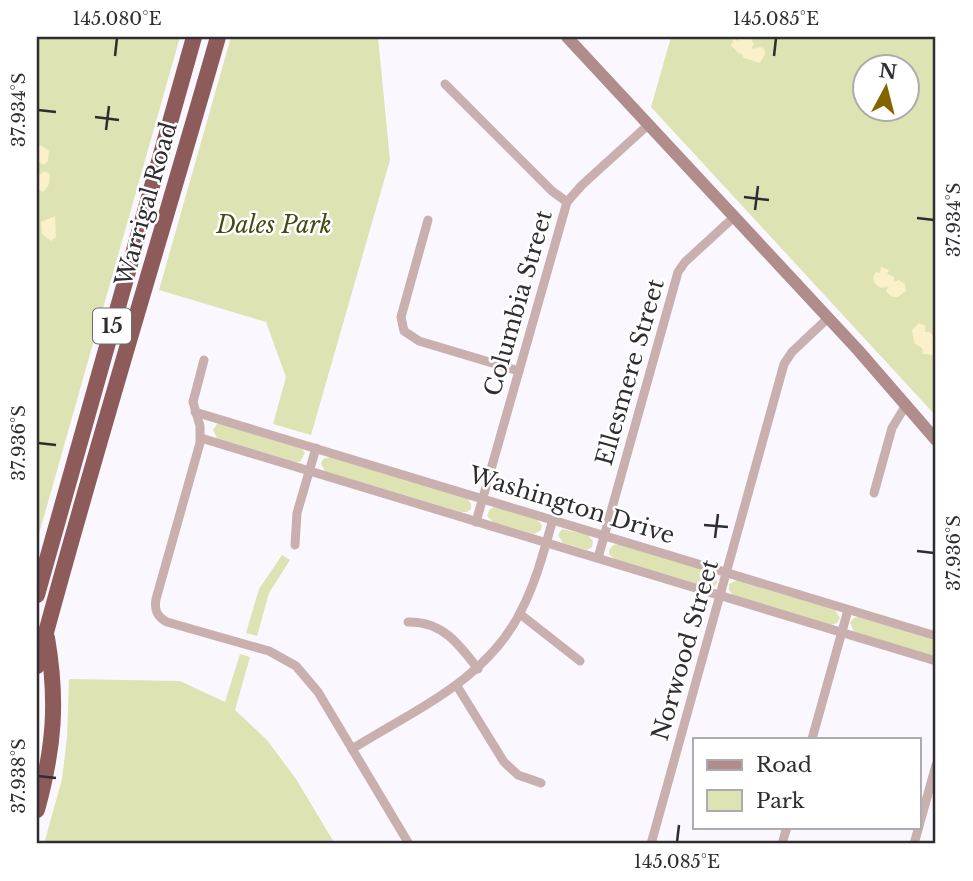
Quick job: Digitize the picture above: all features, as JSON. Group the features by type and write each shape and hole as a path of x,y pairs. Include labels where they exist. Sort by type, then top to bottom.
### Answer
{"highway":[{"name":"Warrigal Road","path":"37,596 194,37"},
{"name":"Warrigal Road","path":"37,666 218,37"},
{"path":"37,810 50,758 54,725 54,675 46,632"}],"main road":[{"path":"566,37 858,350 936,440"}],"street":[{"path":"445,84 552,191 567,202"},
{"name":"Columbia Street","path":"476,522 567,202 648,124"},
{"name":"Ellesmere Street","path":"598,558 678,272 685,262 734,217"},
{"path":"428,220 401,317 404,331 419,341 519,371"},
{"name":"Norwood Street","path":"651,844 784,364 792,352 827,319"},
{"path":"204,360 193,400 201,435 156,599 158,615 167,622 260,648 286,659 311,682 409,844"},
{"path":"874,494 892,428 906,405"},
{"name":"Washington Drive","path":"195,412 936,636"},
{"name":"Washington Drive","path":"201,435 309,471 936,661"},
{"path":"295,545 295,521 316,448"},
{"path":"352,749 457,686 478,669 509,633 520,614 533,585 553,519"},
{"path":"811,738 848,610"},
{"path":"520,614 580,661"},
{"path":"408,622 424,623 444,631 478,669"},
{"path":"457,686 504,762 518,775 541,783"},
{"path":"920,822 936,765"}],"green space":[{"path":"37,37 180,37 37,541"},
{"name":"Dales Park","path":"231,37 378,37 390,160 311,435 273,424 286,377 266,322 159,290"},
{"path":"671,37 936,37 936,416 651,107"},
{"path":"217,424 302,449 305,453 300,462 295,462 217,438 213,430"},
{"path":"330,457 467,498 471,509 461,512 325,471 321,464 323,459"},
{"path":"495,507 537,520 542,525 541,530 534,534 493,522 487,516 490,509"},
{"path":"562,529 588,535 593,541 592,547 587,550 563,543 558,535"},
{"path":"618,544 714,573 717,583 713,588 614,559 609,550"},
{"path":"282,555 290,560 269,593 257,636 246,633 259,589"},
{"path":"737,580 835,610 840,618 837,623 831,625 733,595 729,584"},
{"path":"859,617 936,641 936,657 854,632 850,623"},
{"path":"240,654 250,657 235,710 267,740 296,779 335,844 44,844 62,779 67,738 69,679 180,681 225,702"}],"sand":[{"path":"738,37 751,38 753,49 764,48 765,54 760,63 744,58 731,45 734,39 739,41"},
{"path":"40,145 49,151 48,161 44,165 37,161"},
{"path":"44,171 49,173 50,178 43,192 37,188 37,177"},
{"path":"55,216 56,237 51,241 42,234 41,222"},
{"path":"881,267 889,270 887,274 894,277 894,282 899,280 905,284 906,291 898,297 892,297 886,291 888,286 881,288 875,284 873,277 876,272 880,273"},
{"path":"919,323 926,326 925,332 934,336 932,343 936,341 936,355 923,354 922,348 914,343 912,330"}]}
